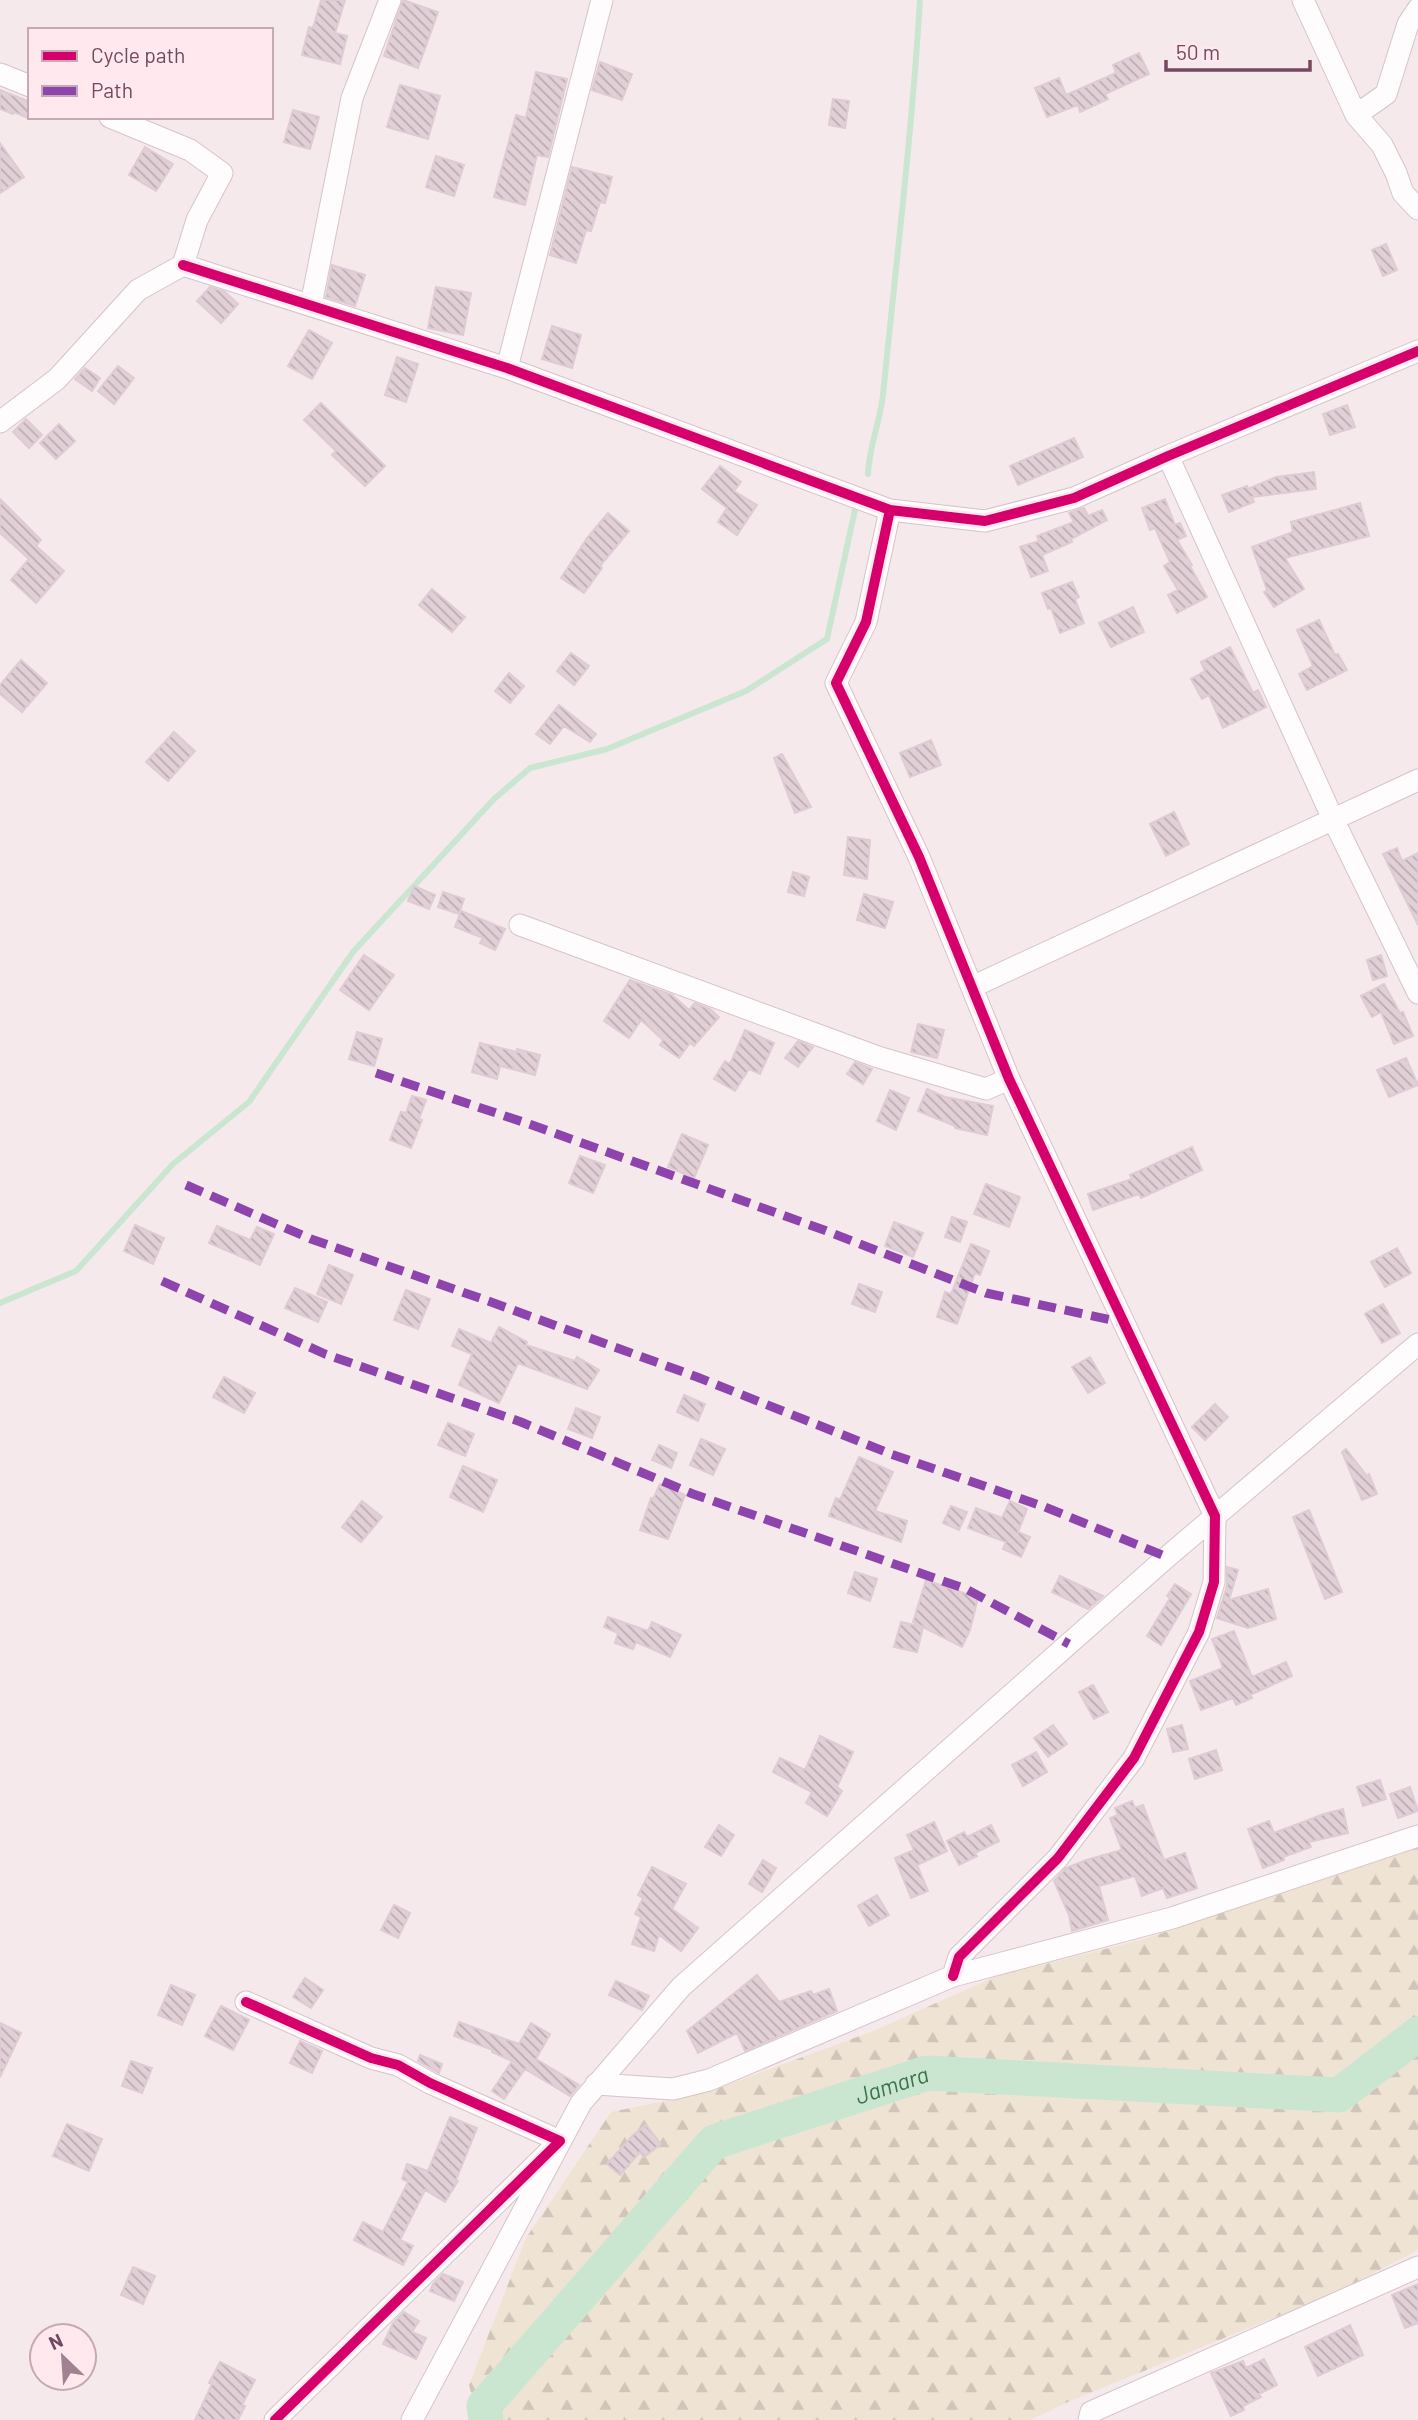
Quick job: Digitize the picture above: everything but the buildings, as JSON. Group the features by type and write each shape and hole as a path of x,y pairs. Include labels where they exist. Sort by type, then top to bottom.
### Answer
{"street":[{"path":"311,305 352,98 390,0"},
{"path":"507,368 602,0"},
{"path":"1303,0 1356,114 1382,145 1403,193 1418,209"},
{"path":"1356,114 1386,94 1408,24 1418,9"},
{"path":"0,74 28,85"},
{"path":"0,422 57,379 138,289 183,265 197,220 222,173 190,150 115,119"},
{"path":"183,265 507,368 891,510 985,521 1073,498 1418,351"},
{"path":"1168,456 1333,819 1418,993"},
{"path":"891,510 866,622 836,683 919,857 1009,1079 1215,1516 1214,1582 1199,1632 1134,1758 1058,1858 959,1957 953,1976"},
{"path":"972,987 1418,780"},
{"path":"520,925 878,1056 986,1088 1009,1079"},
{"path":"412,2420 581,2103 681,1987 1215,1516 1418,1344"},
{"path":"596,2084 673,2089 709,2080 953,1976 1172,1918 1418,1836"},
{"path":"246,2002 372,2058 398,2065 430,2083 560,2141"},
{"path":"275,2420 560,2141"},
{"path":"1089,2420 1091,2412 1418,2267"}],"green space":[{"path":"1418,1848 1418,2250 1337,2292 1068,2402 1031,2420 478,2420 469,2385 526,2238 611,2112 708,2092 873,2031 997,1976 1141,1940"}],"waterway":[{"path":"868,474 883,395 920,0"},
{"path":"0,1303 76,1271 173,1164 249,1102 353,952 494,799 530,768 607,749 746,691 827,639 856,505"},
{"name":"Jamara","path":"486,2420 484,2406 714,2142 927,2073 1339,2095 1418,2034"}],"marked path":[{"path":"376,1073 532,1125 824,1230 986,1293 1125,1323"},
{"path":"186,1185 311,1239 697,1377 891,1454 1045,1507 1167,1557"},
{"path":"162,1281 325,1354 521,1422 693,1494 966,1589 1069,1644"}],"cycle path":[{"path":"183,265 507,368 890,510 985,521 1074,498 1418,351"},
{"path":"890,510 866,622 836,683 919,857 1009,1079 1215,1516 1214,1582 1199,1632 1134,1758 1058,1858 959,1957 953,1976"},
{"path":"246,2002 371,2058 398,2065 430,2083 560,2141 275,2420"}]}
